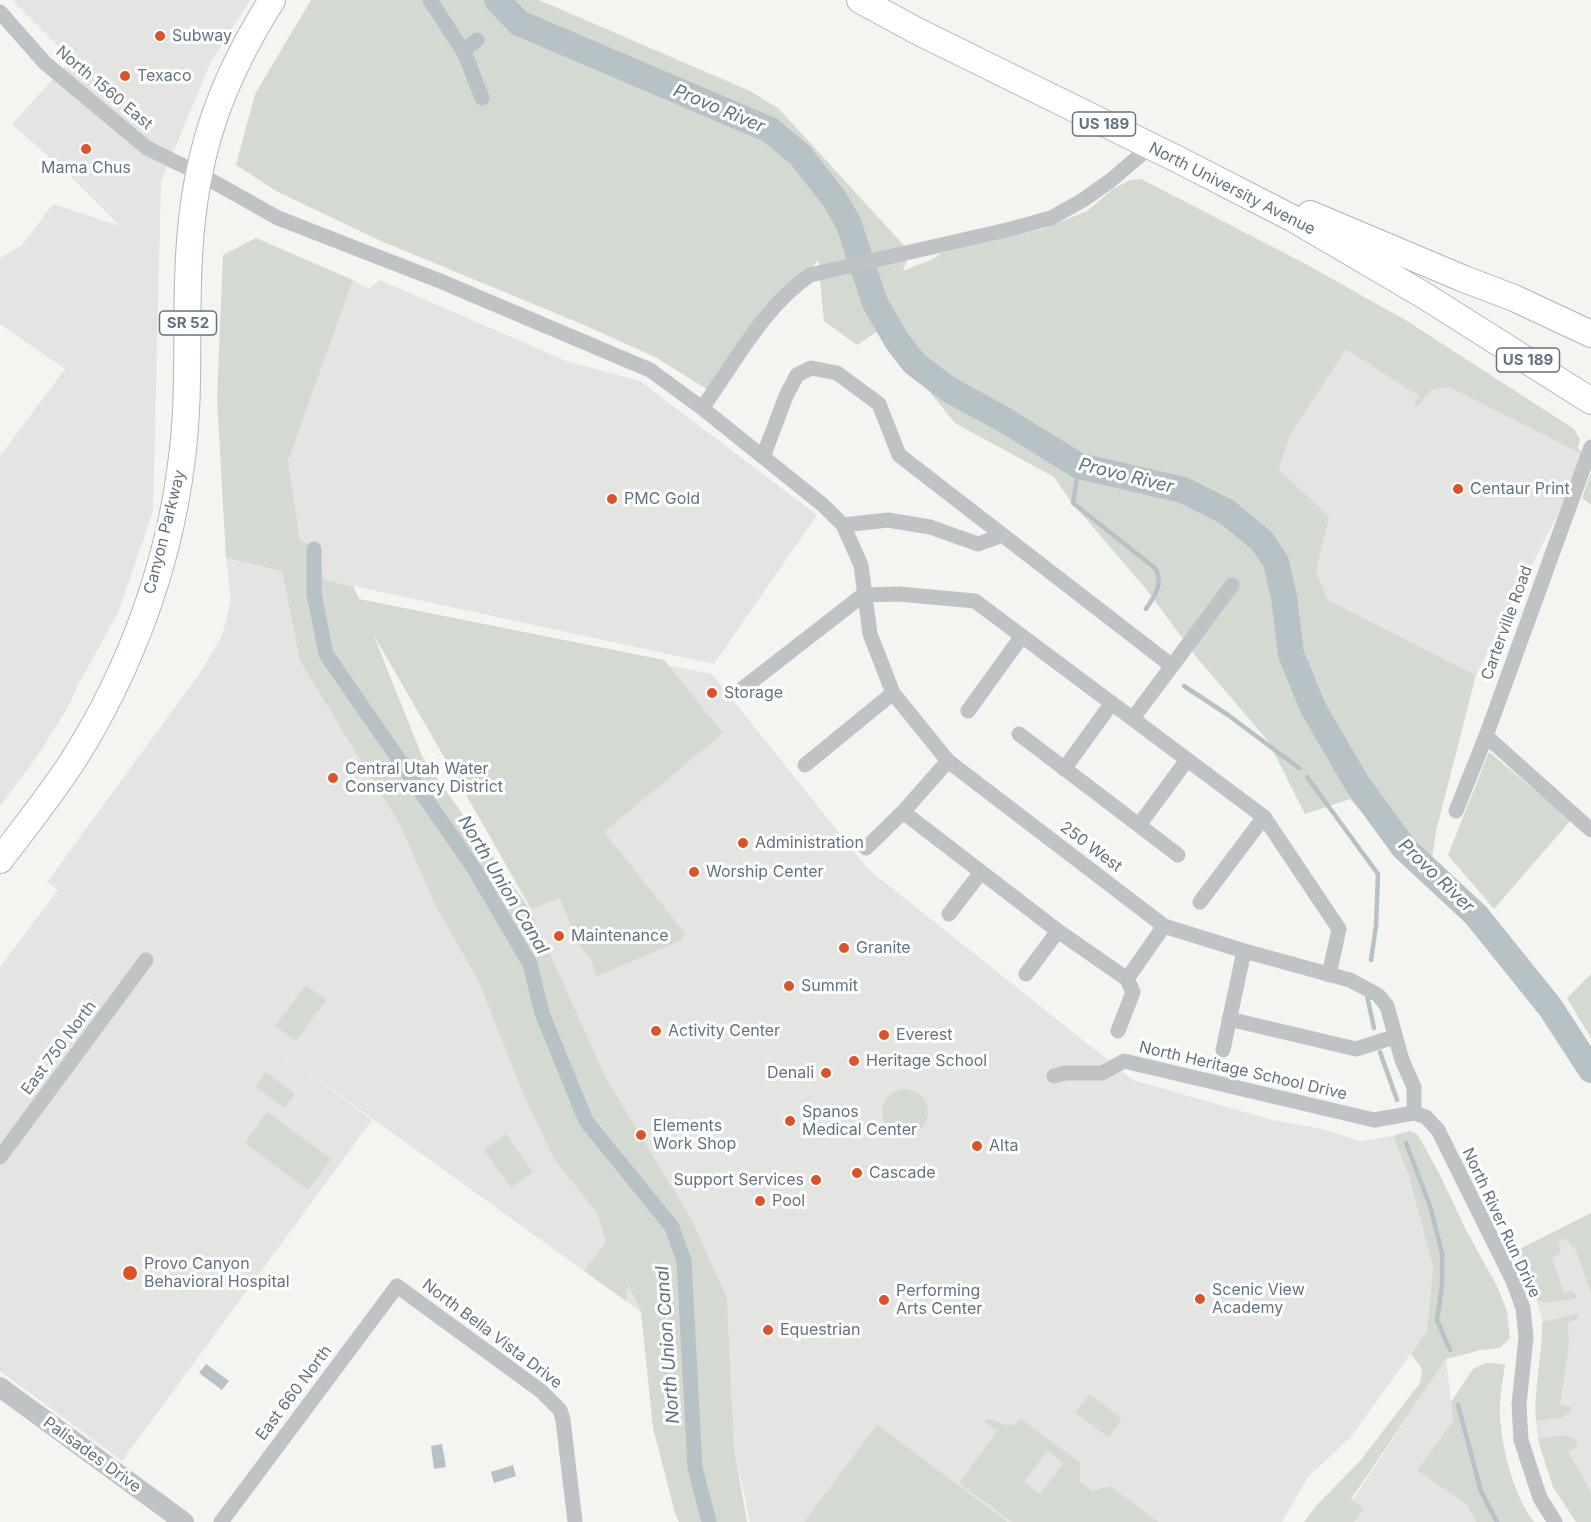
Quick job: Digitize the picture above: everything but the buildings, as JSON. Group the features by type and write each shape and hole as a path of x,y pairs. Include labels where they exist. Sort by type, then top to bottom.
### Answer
{"highway":[{"name":"Canyon Parkway","path":"4,845 57,784 106,702 143,617 164,547 178,488 184,435 189,257 198,173 226,83 246,44 273,0"},
{"name":"North University Avenue","path":"860,0 908,27 1253,198 1425,296 1591,401"},
{"path":"1253,198 1309,213 1514,298 1591,334"}],"street":[{"name":"North 1560 East","path":"0,12 45,63 147,148 198,173 278,218 440,281 650,370 702,408"},
{"path":"702,408 763,321 800,282 810,275 1051,218 1083,200 1151,146"},
{"path":"763,457 786,396 797,375 811,368 837,373 879,404 899,455 1172,666"},
{"name":"250 West","path":"702,408 823,505 843,525 861,565 863,595 870,634 893,693 948,761 1164,926 1350,980 1378,995 1387,1006 1394,1037 1414,1087 1420,1115"},
{"name":"Carterville Road","path":"1456,811 1486,736 1591,447"},
{"path":"843,525 888,520 930,527 978,544 996,538 999,533"},
{"path":"1133,718 1232,585"},
{"path":"742,689 863,595 899,594 975,601 1264,817 1339,929 1329,975"},
{"path":"968,711 1022,636"},
{"path":"805,765 893,693"},
{"path":"1064,769 1112,703"},
{"path":"1019,734 1178,855"},
{"path":"1486,736 1591,830"},
{"path":"1139,825 1187,760"},
{"path":"866,848 903,812 948,761"},
{"path":"903,812 1059,931 1127,978 1133,992 1118,1031"},
{"path":"1200,902 1264,817"},
{"path":"949,914 981,872"},
{"path":"1127,978 1164,926"},
{"path":"1026,974 1059,931"},
{"path":"1223,1050 1244,951"},
{"name":"East 750 North","path":"0,1157 146,960"},
{"path":"1229,1019 1356,1049 1394,1037"},
{"name":"North Heritage School Drive","path":"1054,1076 1065,1073 1102,1073 1124,1061 1374,1120 1420,1115"},
{"name":"North River Run Drive","path":"1420,1115 1438,1130 1513,1281 1523,1308 1526,1337 1520,1405 1521,1440 1540,1498 1555,1522"},
{"name":"East 660 North","path":"221,1522 397,1286"},
{"name":"North Bella Vista Drive","path":"397,1286 541,1391 560,1410 574,1522"},
{"name":"Palisades Drive","path":"0,1387 184,1522"}],"shaded area":[{"path":"12,0 250,0 210,64 161,182 153,511 118,613 68,707 38,755 0,806 0,456 65,369 0,324 0,258 22,245 53,204 120,226 67,173 12,124 71,59"},
{"path":"311,0 539,0 750,91 778,108 910,252 903,271 935,258 941,253 1043,229 1087,211 1113,189 1130,180 1141,179 1302,262 1407,321 1574,429 1580,439 1578,448 1587,457 1449,387 1431,390 1419,405 1413,407 1419,396 1346,349 1290,435 1279,469 1329,517 1316,571 1328,600 1476,675 1436,831 1428,886 1350,799 1305,814 1268,741 1198,659 1146,589 1069,499 1054,477 955,423 879,330 857,345 824,321 818,260 713,393 655,357 381,241 276,191 236,165 255,94"},
{"path":"256,238 353,280 288,461 300,539 314,549 325,580 353,586 359,599 664,660 723,733 604,832 685,933 680,941 597,976 590,958 577,943 560,898 532,909 373,634 423,758 531,911 606,1078 692,1220 727,1298 734,1447 747,1522 679,1522 653,1428 641,1312 628,1284 626,1301 584,1271 606,1242 597,1213 555,1160 527,1103 479,982 437,909 399,823 300,661 282,571 226,558 217,398 223,255"},
{"path":"353,280 368,289 380,280 566,361 640,381 817,515 714,664 326,580 379,749 399,823 437,909 479,982 597,1213 641,1312 248,1029 372,1120 122,1461 0,1371 0,967 58,890 47,882 200,673 222,636 231,600 226,558 324,580 314,549 300,539 288,461"},
{"path":"1346,348 1420,396 1414,406 1419,405 1431,390 1449,387 1587,457 1476,675 1328,600 1316,571 1328,517 1279,469 1290,435"},
{"path":"1591,472 1591,505 1582,498"},
{"name":"Heritage School","path":"360,603 712,674 868,869 1133,1080 1272,1120 1318,1128 1361,1141 1393,1136 1408,1175 1433,1267 1427,1331 1351,1437 1308,1477 1282,1522 1008,1522 877,1424 804,1522 750,1522 734,1447 727,1298 692,1220 606,1078 531,911"},
{"path":"1489,752 1571,820 1494,909 1448,855"},
{"path":"1591,974 1591,1038 1567,998"},
{"path":"306,985 326,1000 296,1041 275,1026"},
{"path":"266,1072 295,1094 284,1108 255,1086"},
{"path":"905,1089 921,1096 928,1112 921,1128 905,1135 889,1128 882,1112 889,1096"},
{"path":"267,1112 331,1159 308,1190 245,1143"},
{"path":"1410,1131 1418,1135 1497,1286 1507,1311 1510,1338 1500,1348 1481,1350 1446,1359 1351,1499 1364,1509 1354,1522 1304,1522 1317,1505 1360,1461 1420,1383 1422,1369 1411,1354 1427,1331 1433,1267 1408,1174 1393,1136"},
{"path":"506,1134 533,1172 511,1188 484,1150"},
{"path":"1591,1213 1591,1522 1553,1487 1538,1441 1535,1405 1545,1327 1527,1272 1514,1252"},
{"path":"1591,1213 1591,1293 1575,1248 1566,1238 1558,1243 1561,1253 1552,1258 1564,1293 1572,1292 1577,1296 1575,1299 1546,1303 1537,1300 1527,1272 1514,1252"},
{"path":"1577,1314 1579,1318 1568,1323 1569,1343 1560,1405 1572,1407 1571,1411 1563,1417 1536,1421 1542,1322"},
{"path":"1446,1358 1453,1421 1417,1470 1467,1505 1476,1522 1338,1522"},
{"path":"1486,1363 1505,1364 1500,1409 1503,1443 1520,1498 1534,1522 1476,1522 1467,1505 1417,1470 1453,1421 1451,1402 1473,1369"},
{"path":"206,1364 229,1381 222,1390 199,1373"},
{"path":"1090,1394 1122,1419 1108,1437 1075,1412"},
{"path":"989,1419 1013,1425 1021,1419 1079,1462 1080,1482 1092,1491 1110,1486 1158,1522 1012,1522 959,1483 997,1431 983,1421","holes":["1047,1451 1063,1463 1040,1494 1024,1482"]},
{"path":"877,1424 1008,1522 804,1522"},
{"path":"1567,1435 1576,1440 1578,1447 1568,1451 1591,1492 1591,1522 1576,1522 1553,1487 1538,1439"},
{"path":"442,1444 446,1467 434,1469 431,1446"},
{"path":"513,1465 516,1476 494,1483 491,1472"}],"waterway":[{"path":"430,0 465,54 482,98"},
{"name":"Provo River","path":"497,0 519,23 770,130 800,155 833,197 848,222 875,303 897,341 914,363 948,389 1003,419 1079,466 1183,490 1227,512 1262,541 1276,562 1284,597 1291,654 1313,708 1358,785 1404,848 1476,915 1550,1007 1591,1070"},
{"path":"465,54 466,48 477,40"},
{"path":"1079,466 1073,503 1156,569 1158,585 1146,609"},
{"name":"North Union Canal","path":"314,549 314,593 326,654 473,867 530,964 542,1013 586,1121 672,1227 684,1261 695,1468 709,1522"},
{"path":"1184,686 1228,715 1299,768"},
{"path":"1307,777 1378,874 1376,926 1371,960"},
{"path":"1367,996 1374,1028"},
{"path":"1380,1052 1397,1100"},
{"path":"1406,1143 1430,1206 1442,1253 1442,1286 1437,1320 1450,1350"},
{"path":"1458,1405 1481,1491 1497,1522"}],"place":[{"name":"Subway","path":"160,36"},
{"name":"Texaco","path":"125,76"},
{"name":"Mama Chus","path":"86,149"},
{"name":"Centaur Print","path":"1458,489"},
{"name":"PMC Gold","path":"612,499"},
{"name":"Storage","path":"712,693"},
{"name":"Central Utah Water Conservancy District","path":"333,778"},
{"name":"Administration","path":"743,843"},
{"name":"Worship Center","path":"694,872"},
{"name":"Maintenance","path":"559,936"},
{"name":"Granite","path":"844,948"},
{"name":"Summit","path":"789,986"},
{"name":"Activity Center","path":"656,1031"},
{"name":"Everest","path":"884,1035"},
{"name":"Heritage School","path":"854,1061"},
{"name":"Denali","path":"826,1073"},
{"name":"Spanos Medical Center","path":"790,1121"},
{"name":"Elements Work Shop","path":"641,1135"},
{"name":"Alta","path":"977,1146"},
{"name":"Cascade","path":"857,1173"},
{"name":"Support Services","path":"816,1180"},
{"name":"Pool","path":"760,1201"},
{"name":"Provo Canyon Behavioral Hospital","path":"130,1273"},
{"name":"Scenic View Academy","path":"1200,1299"},
{"name":"Performing Arts Center","path":"884,1300"},
{"name":"Equestrian","path":"768,1330"}]}
